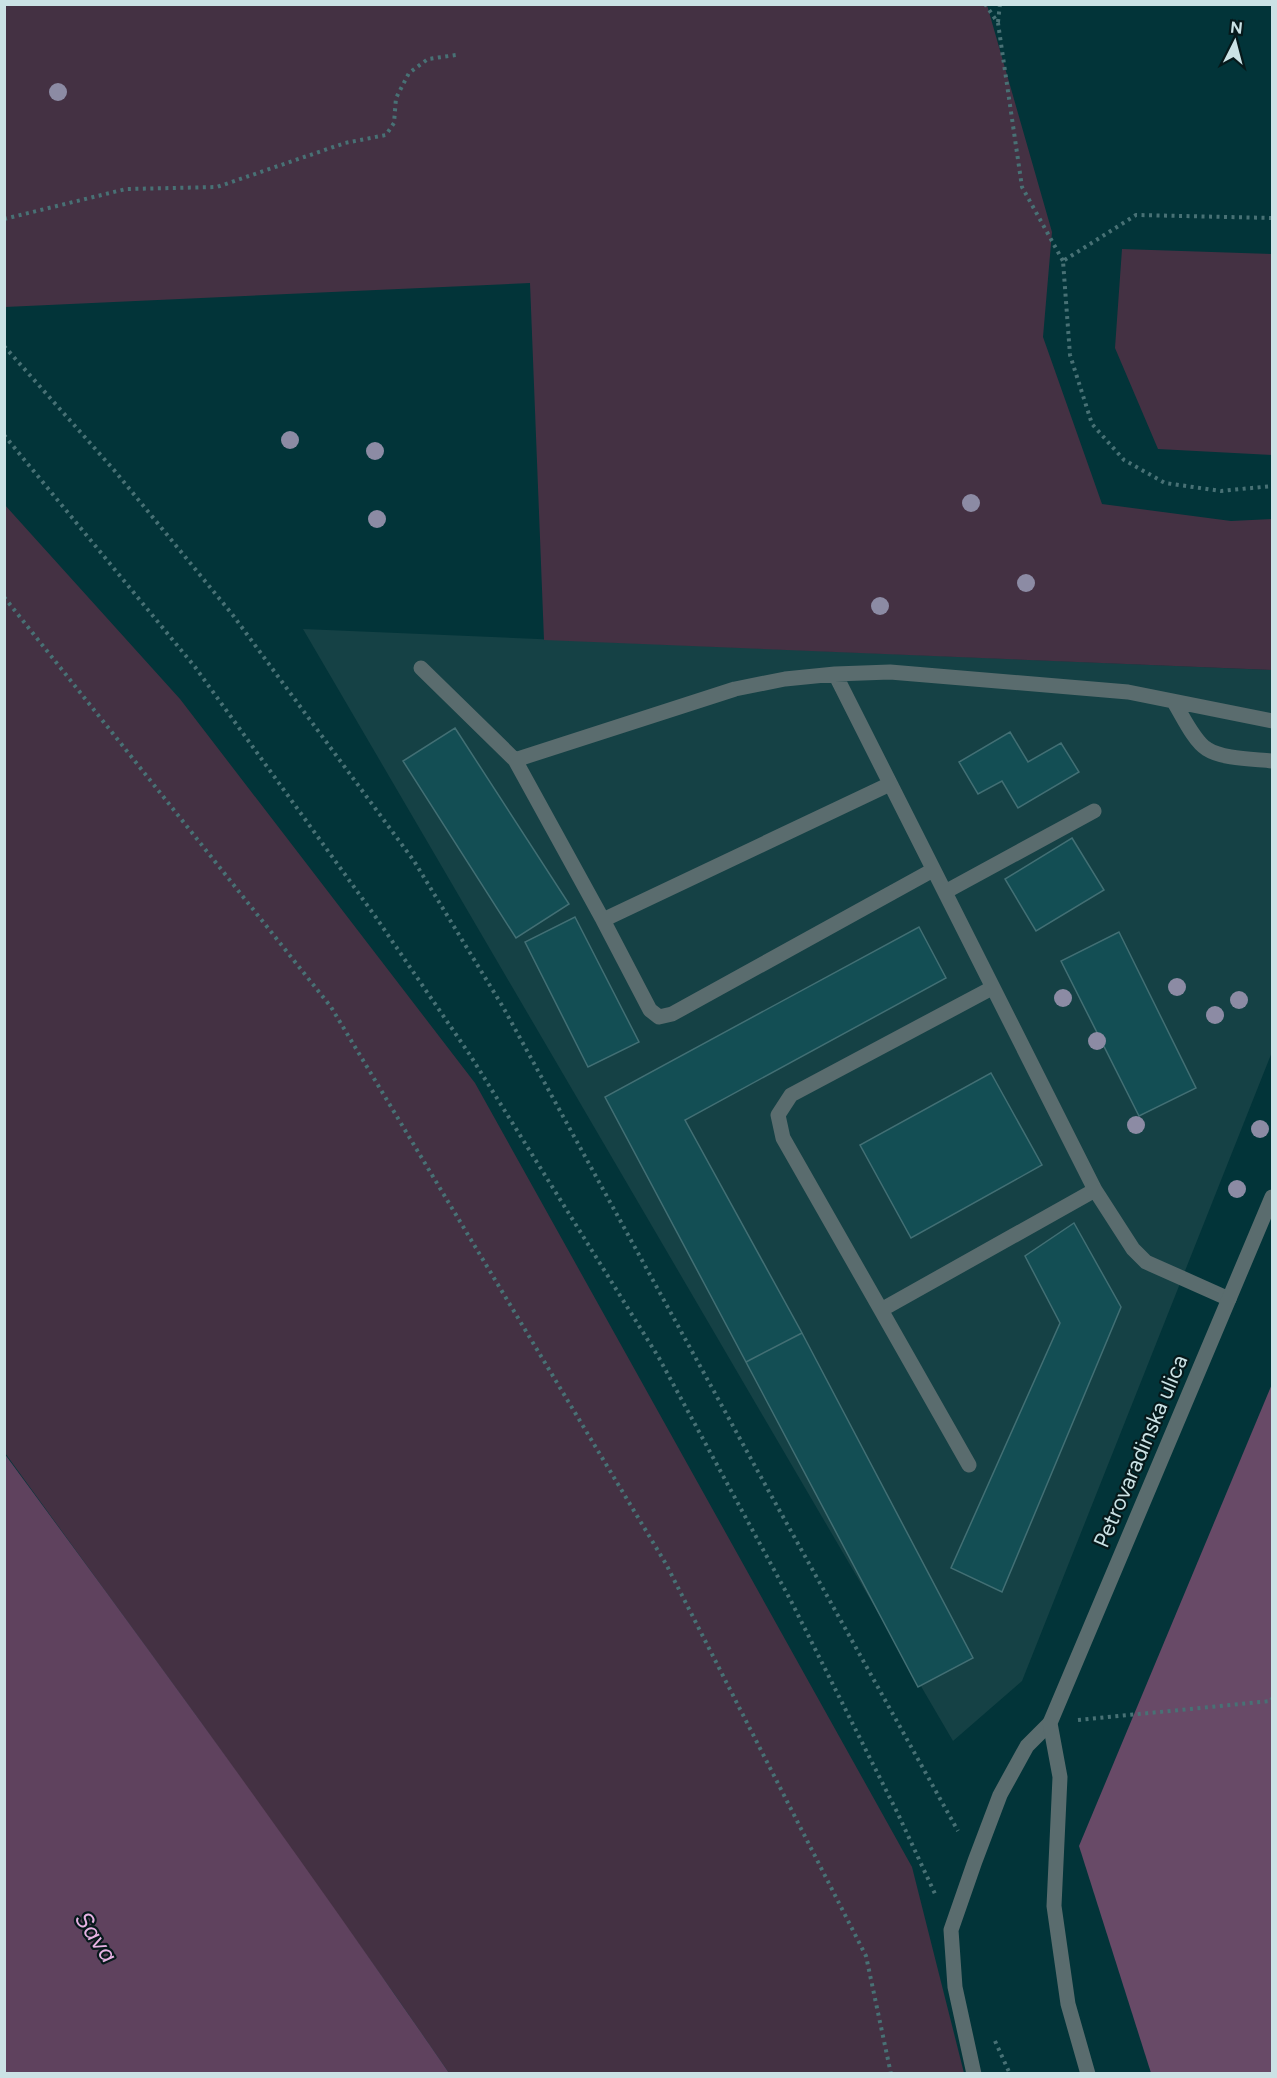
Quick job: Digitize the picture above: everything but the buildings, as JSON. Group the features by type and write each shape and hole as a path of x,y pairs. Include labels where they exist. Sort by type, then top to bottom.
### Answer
{"street":[{"path":"421,668 515,760 650,1010 659,1017 672,1014 933,870"},
{"path":"515,760 735,689 785,679 835,674 890,672 1128,692 1272,721"},
{"path":"835,674 1095,1190 1133,1249 1146,1262 1229,1299"},
{"path":"1174,702 1206,749 1218,754 1272,761"},
{"path":"603,920 890,784"},
{"path":"945,892 1094,811"},
{"path":"969,1465 783,1138 778,1115 791,1095 992,988"},
{"path":"881,1310 1095,1190"},
{"name":"Petrovaradinska ulica","path":"1050,1723 1272,1197"},
{"path":"974,2073 955,1987 951,1930 1000,1795 1027,1746 1050,1723"},
{"path":"1050,1723 1060,1777 1054,1906 1068,2004 1088,2073"}],"path":[{"path":"985,4 998,23"},
{"path":"1000,4 998,23 1022,187 1063,261 1070,355 1092,424 1124,460 1165,483 1221,491 1272,486"},
{"path":"4,219 126,189 218,187 345,143 386,135 394,123 396,98 409,74 428,58 456,55"},
{"path":"1063,261 1136,215 1272,218"},
{"path":"4,346 114,470 232,614 414,861 503,1007 766,1488 975,1861"},
{"path":"4,435 195,667 375,916 470,1055 664,1368 791,1601 898,1814 951,1930"},
{"path":"4,597 331,1007 648,1534 666,1564 866,1956 891,2073"},
{"path":"1050,1723 1271,1701 1272,1698"}],"shaded area":[{"path":"4,5 987,5 1052,232 1043,337 1102,504 1231,521 1272,519 1272,670 544,640 530,283 5,307"},
{"path":"1122,249 1272,254 1272,455 1158,449 1115,348"},
{"path":"4,504 180,699 475,1083 912,1867 964,2073 449,2073 197,1717 5,1453"},
{"path":"303,629 1272,670 1272,1052 1022,1681 953,1741"},
{"path":"1272,1384 1272,2073 1151,2073 1079,1846"}],"water":[{"name":"Sava","path":"4,1453 285,1839 449,2073 5,2073"}]}
